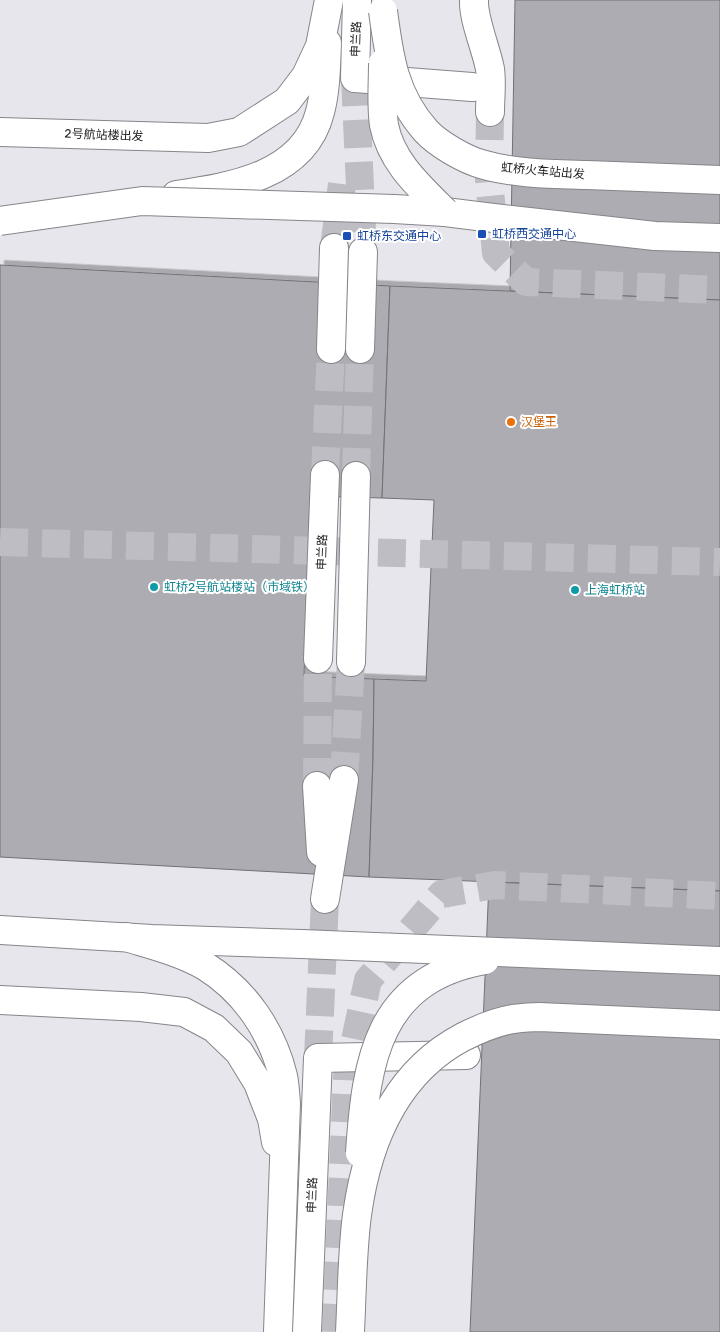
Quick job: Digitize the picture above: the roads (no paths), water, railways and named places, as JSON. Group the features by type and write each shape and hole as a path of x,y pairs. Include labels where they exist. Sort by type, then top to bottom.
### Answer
{"main road":[{"name":"申兰路","path":"357,0 355,78 472,87"},
{"path":"474,0 473,9 490,72 490,112"},
{"path":"0,220 225,188 272,170 296,155 309,138 320,115 324,95 329,4"},
{"name":"2号航站楼出发","path":"0,132 208,138 239,132 287,101 306,76 320,46 329,4"},
{"path":"383,6 384,125 392,151 408,175 445,212"},
{"name":"虹桥火车站出发","path":"383,6 390,59 396,84 410,110 427,132 452,151 480,164 514,171 720,180"},
{"path":"142,201 445,212 655,236 720,238"},
{"path":"331,349 334,248"},
{"path":"360,349 363,252"},
{"name":"申兰路","path":"318,659 325,475"},
{"path":"351,662 356,476"},
{"path":"316,786 324,899 344,780"},
{"path":"0,930 126,937 720,961"},
{"path":"126,937 176,953 205,966 231,986 251,1008 265,1030 283,1077 286,1103 278,1332"},
{"path":"350,1332 361,1136 365,1103 376,1049 386,1023 405,998 425,982 450,969 482,961 526,954"},
{"path":"0,1000 141,1007 184,1012 214,1028 240,1052 258,1084 272,1118 280,1158 283,1201"},
{"path":"357,1216 362,1184 372,1150 383,1120 403,1087 431,1058 481,1028 512,1019 539,1017 720,1025"},
{"name":"申兰路","path":"307,1332 318,1058 466,1055"}],"tunnel":[{"path":"355,78 363,252"},
{"path":"490,112 489,180 496,253 526,282 720,290"},
{"path":"334,248 342,184"},
{"path":"325,475 331,349"},
{"path":"356,476 360,349"},
{"path":"0,542 720,562"},
{"path":"317,786 318,659"},
{"path":"344,780 351,662"},
{"path":"336,1332 347,1077 368,980 442,894 495,885 720,896"},
{"path":"318,1058 325,899"}],"place":[{"name":"虹桥西交通中心","path":"482,234"},
{"name":"虹桥东交通中心","path":"347,236"},
{"name":"汉堡王","path":"511,422"},
{"name":"虹桥2号航站楼站（市域铁）","path":"154,587"},
{"name":"上海虹桥站","path":"575,590"}]}
